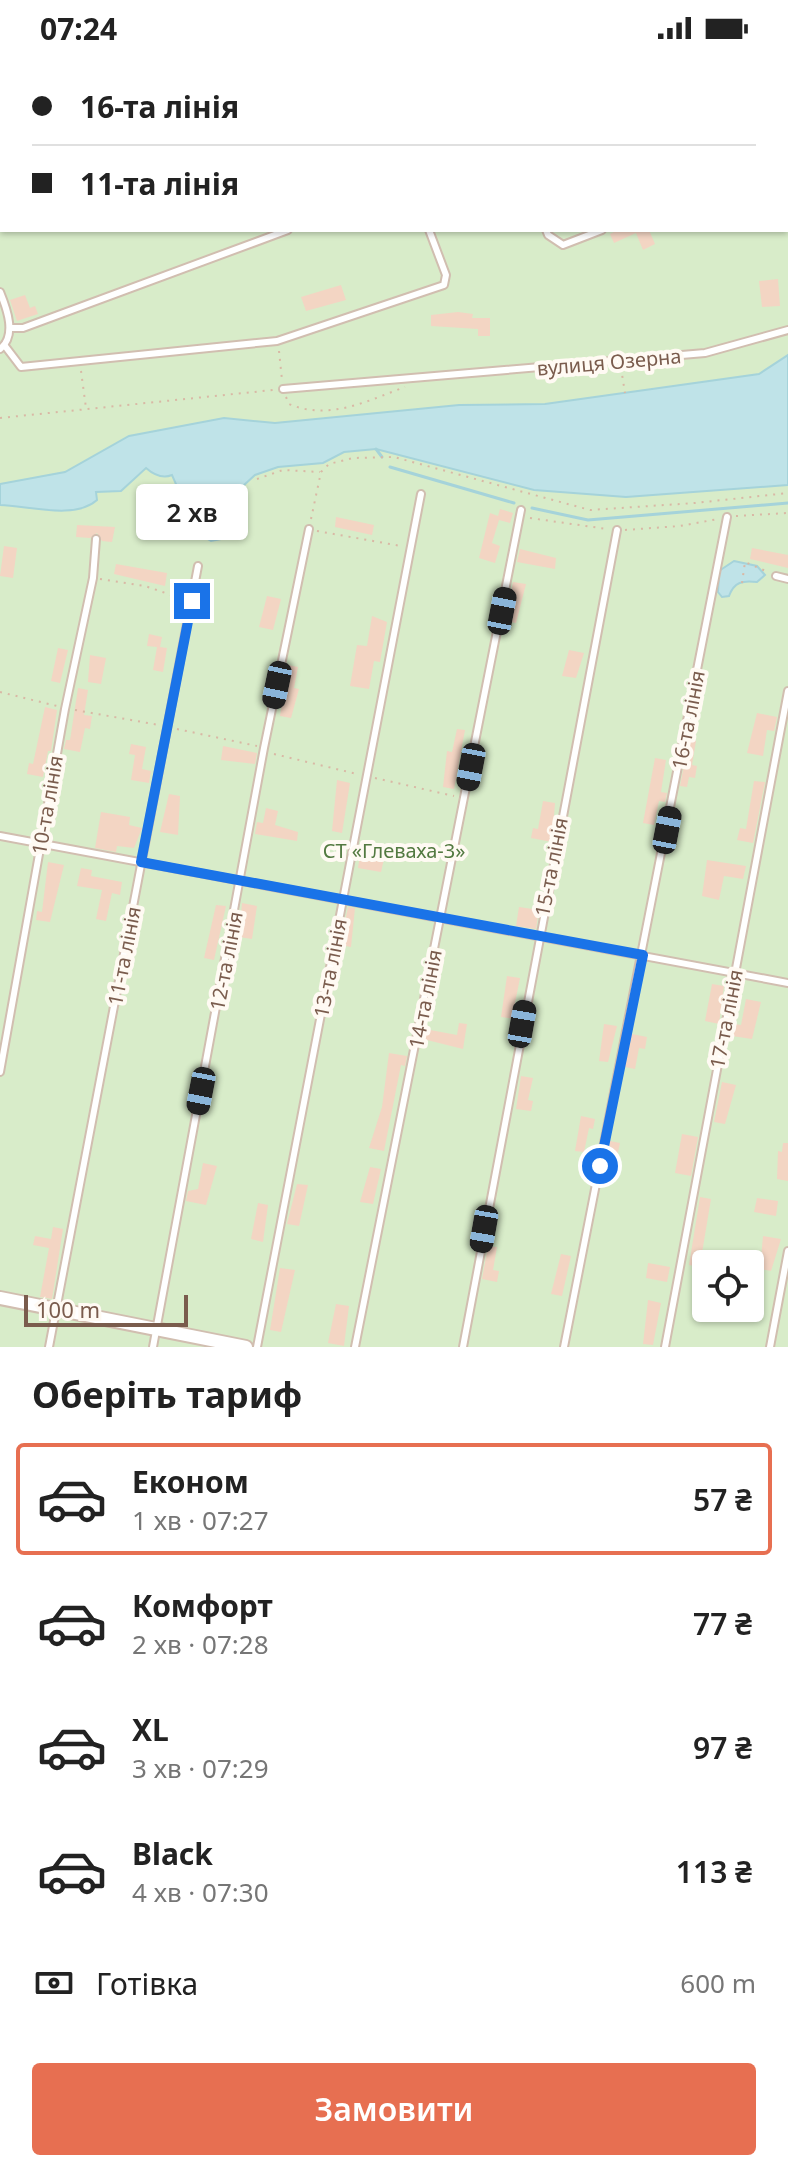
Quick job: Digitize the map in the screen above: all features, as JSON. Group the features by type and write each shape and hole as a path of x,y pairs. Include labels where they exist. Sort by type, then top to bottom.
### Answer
{"street":[{"path":"0,1298 246,1347"}],"lane":[{"path":"10,328 23,328 283,232"},
{"path":"0,292 10,328 2,348 21,367 277,341 444,285 446,275 430,232"},
{"path":"548,232 563,245 597,232"},
{"name":"вулиця Озерна","path":"283,389 426,380 705,353 788,330"},
{"name":"13-та лінія","path":"257,1347 421,494"},
{"name":"14-та лінія","path":"355,1347 521,513"},
{"name":"16-та лінія","path":"564,1347 727,517"},
{"name":"12-та лінія","path":"153,1347 264,748 309,529"},
{"name":"15-та лінія","path":"463,1347 538,935 617,530"},
{"name":"10-та лінія","path":"0,1072 65,709 93,578 96,539"},
{"name":"11-та лінія","path":"49,1347 198,566"},
{"path":"776,576 788,579"},
{"name":"17-та лінія","path":"665,1347 788,691"},
{"path":"0,836 788,983"},
{"path":"770,1347 788,1251"}],"path":[{"path":"277,341 283,389 289,404 308,413 345,409 426,380"},
{"path":"621,359 625,393"},
{"path":"79,361 86,410"},
{"path":"0,418 283,389"},
{"path":"411,548 309,529 321,472 329,464 353,458 394,457 590,510 788,493"},
{"path":"257,479 283,470 321,472"},
{"path":"521,513 617,530 788,513"},
{"path":"742,583 745,562 776,576"},
{"path":"93,578 145,586 192,601"},
{"path":"0,692 65,709 167,726 264,748 272,753 464,799"}],"green space":[{"name":"СТ «Глеваха-3»","path":"0,232 788,232 788,1347 0,1347"}],"water":[{"path":"788,355 788,485 626,497 534,490 376,449 344,452 323,463 278,467 255,475 231,497 230,531 226,538 211,541 183,524 187,509 172,475 158,476 146,468 121,491 96,492 97,500 77,509 64,511 0,505 0,484 65,472 129,436 224,418 275,423 459,405 545,404 759,374"},
{"path":"734,561 757,566 765,575 757,582 740,583 729,596 722,597 718,592 719,571"}],"building":[{"path":"650,232 655,244 643,250 636,233 614,243 610,234"},
{"path":"778,279 780,306 762,307 759,281"},
{"path":"341,285 346,300 306,311 301,297"},
{"path":"25,295 30,308 35,306 38,314 17,321 10,300"},
{"path":"473,314 472,318 490,318 490,336 478,336 478,329 431,326 431,315"},
{"path":"500,509 513,513 510,523 499,520 492,543 500,546 495,563 479,558 490,513 498,516"},
{"path":"336,517 374,525 372,535 335,527"},
{"path":"77,525 115,527 112,542 102,541 97,533 90,538 76,537"},
{"path":"4,546 17,548 13,578 0,576"},
{"path":"752,548 788,555 788,568 750,559"},
{"path":"520,549 556,558 555,569 517,562"},
{"path":"116,564 167,573 165,586 114,574"},
{"path":"513,582 526,584 516,623 505,621"},
{"path":"267,596 281,599 273,630 259,627"},
{"path":"372,616 387,622 380,662 374,661 369,689 350,686 357,645 367,646"},
{"path":"149,634 162,637 160,647 167,648 163,672 153,670 157,647 147,646"},
{"path":"58,648 68,650 60,683 51,681"},
{"path":"569,650 584,653 576,678 562,676"},
{"path":"90,655 106,658 101,684 88,682"},
{"path":"288,665 298,667 294,688 299,689 291,718 280,716"},
{"path":"78,688 88,690 84,715 92,716 90,729 85,728 80,752 64,749 66,740 70,740"},
{"path":"45,707 57,710 51,751 48,751 43,777 27,774 29,763 33,764"},
{"path":"757,713 777,717 774,731 767,730 763,756 747,753"},
{"path":"457,729 465,730 454,789 443,787 447,751 452,752"},
{"path":"689,739 696,741 692,765 697,766 695,778 689,777 687,787 680,786"},
{"path":"131,744 146,747 142,769 151,771 149,783 131,780 135,755 129,754"},
{"path":"223,746 257,753 255,764 221,760"},
{"path":"655,758 666,760 661,792 667,793 665,802 659,801 654,825 643,823"},
{"path":"337,780 350,783 342,833 332,831"},
{"path":"754,781 765,782 753,843 737,840 740,828 746,829"},
{"path":"169,794 180,796 178,835 160,832"},
{"path":"543,801 555,803 552,842 531,838 533,828 538,829"},
{"path":"266,808 278,811 275,825 298,832 297,841 255,834 257,822 263,823"},
{"path":"101,812 130,817 129,825 142,828 134,848 117,846 116,852 95,848"},
{"path":"360,855 384,859 381,872 358,868"},
{"path":"707,860 746,866 743,879 724,876 719,900 702,896"},
{"path":"48,862 64,865 50,922 36,920 37,911 42,912"},
{"path":"81,868 92,870 91,876 122,882 120,895 112,893 106,921 96,919 102,890 77,886"},
{"path":"242,903 257,906 252,939 239,937"},
{"path":"216,905 226,906 214,960 204,958"},
{"path":"348,907 355,908 351,947 340,945"},
{"path":"519,907 539,910 536,929 516,926"},
{"path":"507,976 520,978 514,1008 521,1009 515,1019 501,1017"},
{"path":"712,984 724,986 719,1024 705,1021"},
{"path":"746,999 761,1002 752,1039 732,1036 735,1024 741,1025"},
{"path":"459,1023 467,1024 463,1049 423,1039 425,1029 457,1035"},
{"path":"604,1024 617,1026 608,1062 599,1061"},
{"path":"632,1034 647,1037 645,1049 639,1048 635,1069 625,1067"},
{"path":"389,1053 407,1056 405,1066 401,1065 384,1151 369,1148 382,1107"},
{"path":"521,1076 533,1078 528,1100 533,1101 531,1111 516,1109"},
{"path":"722,1082 736,1085 725,1124 714,1122"},
{"path":"581,1116 595,1119 593,1129 589,1128 584,1152 575,1151"},
{"path":"682,1134 698,1137 691,1176 675,1173"},
{"path":"610,1141 620,1143 612,1179 603,1177"},
{"path":"783,1143 788,1143 788,1181 777,1179 778,1151 782,1152"},
{"path":"203,1163 217,1166 206,1205 186,1201 188,1191 198,1189"},
{"path":"370,1167 381,1169 373,1204 360,1202"},
{"path":"297,1184 308,1185 299,1226 287,1224"},
{"path":"700,1197 711,1199 702,1250 692,1250 692,1266 689,1265"},
{"path":"757,1198 778,1201 776,1216 754,1212"},
{"path":"258,1203 268,1205 263,1242 251,1239"},
{"path":"53,1227 63,1229 52,1299 40,1297 49,1248 33,1245 35,1236 51,1239"},
{"path":"763,1236 781,1239 771,1271 764,1270"},
{"path":"488,1246 497,1247 493,1270 499,1271 497,1282 482,1279"},
{"path":"561,1254 571,1256 562,1296 551,1294"},
{"path":"648,1263 670,1267 667,1282 646,1278"},
{"path":"280,1268 295,1270 281,1332 270,1330"},
{"path":"648,1300 661,1303 653,1345 643,1344"},
{"path":"336,1304 349,1306 344,1346 328,1343"}],"waterway":[{"path":"376,449 382,457"},
{"path":"390,467 514,503"},
{"path":"532,508 588,520 788,503"}],"route":[{"path":"192,601 141,862 643,955 600,1166"}]}
